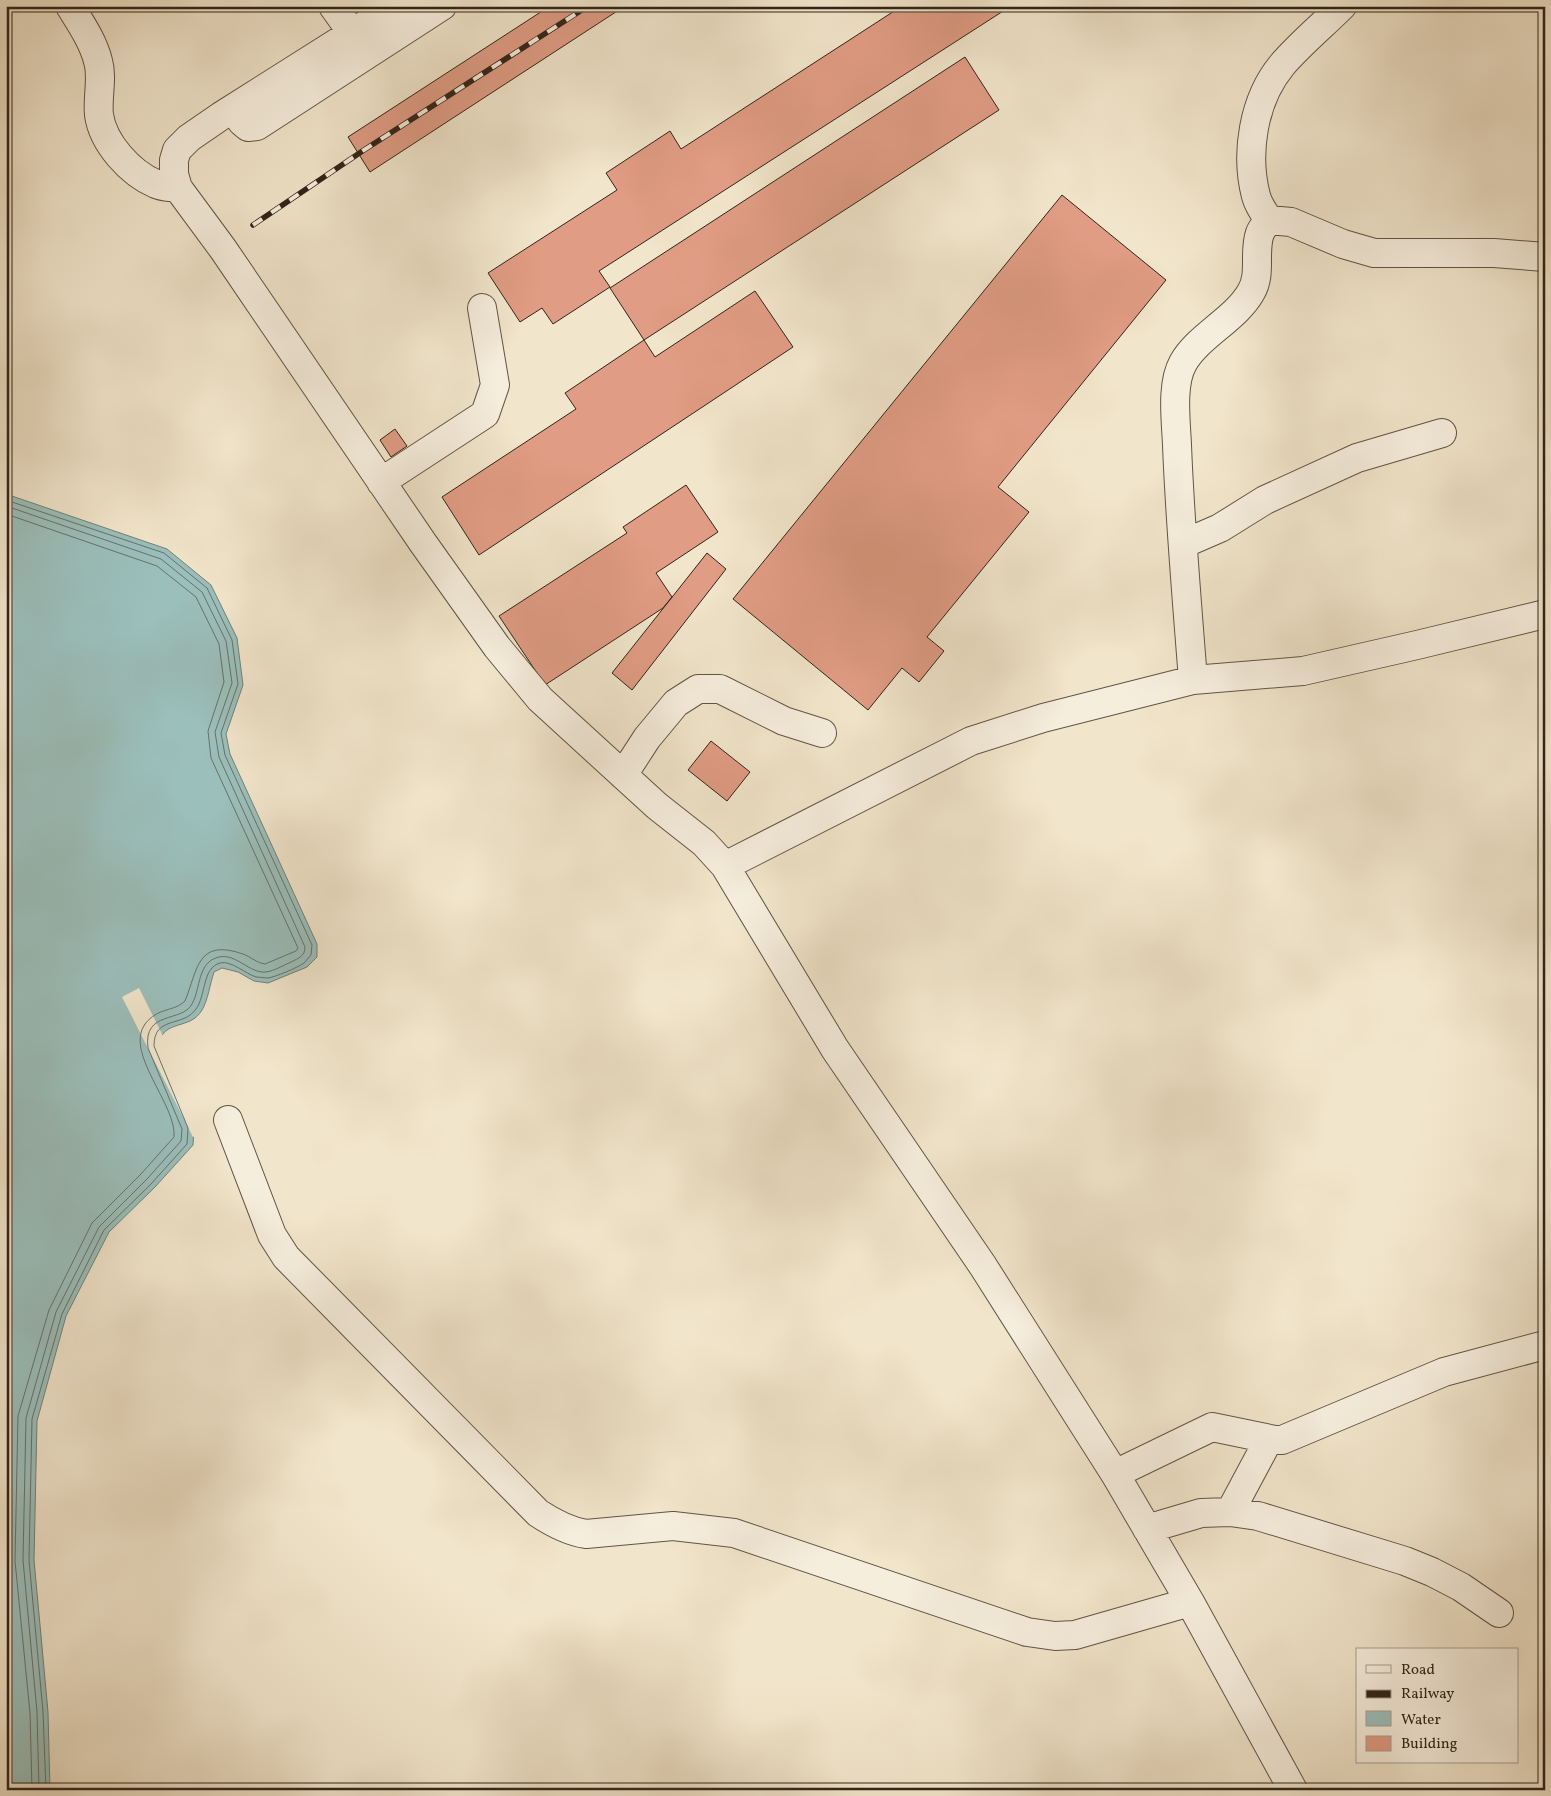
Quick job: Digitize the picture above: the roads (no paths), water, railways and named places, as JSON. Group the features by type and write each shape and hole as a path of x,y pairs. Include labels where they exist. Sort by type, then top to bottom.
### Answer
{"street":[{"path":"70,6 92,42 99,62 99,115 107,135 122,161 136,172 157,184 178,188"},
{"path":"333,6 352,34"},
{"path":"395,6 189,138 177,150 174,160 174,174 178,188 228,257 381,482 497,647 540,699 657,806 704,843 725,866 835,1049 983,1266 1115,1474 1190,1602 1293,1790"},
{"path":"233,109 248,127 257,126 442,6"},
{"path":"1268,220 1257,198 1252,173 1252,136 1260,104 1268,85 1282,65 1342,6"},
{"path":"1268,220 1291,222 1343,244 1374,253 1494,253 1545,257"},
{"path":"1193,680 1179,493 1176,409 1178,377 1183,363 1195,348 1246,301 1253,290 1256,277 1257,245 1261,232 1268,220"},
{"path":"381,482 485,414 495,385 482,308"},
{"path":"1183,544 1220,528 1265,500 1357,458 1442,433"},
{"path":"725,866 971,741 1043,718 1193,680 1302,671 1417,645 1533,615 1545,614"},
{"path":"623,775 647,738 676,703 698,689 720,689 784,721 822,733"},
{"path":"228,1120 272,1236 286,1258 538,1513 556,1525 586,1534 673,1526 734,1532 1027,1632 1055,1636 1075,1635 1190,1602"},
{"path":"1115,1474 1212,1427 1282,1440 1444,1372 1545,1345"},
{"path":"1230,1512 1269,1439"},
{"path":"1147,1529 1201,1513 1230,1512 1258,1516 1405,1561 1461,1587 1499,1613"}],"water":[{"path":"6,494 167,549 211,585 237,638 243,685 226,734 230,754 317,944 317,957 307,967 268,983 254,981 238,972 222,968 214,972 202,1010 191,1021 171,1028 161,1037 158,1045 194,1128 193,1145 155,1187 109,1232 66,1316 37,1421 34,1560 48,1712 50,1790 6,1790"}],"railway":[{"path":"253,225 364,150 588,6"}]}
